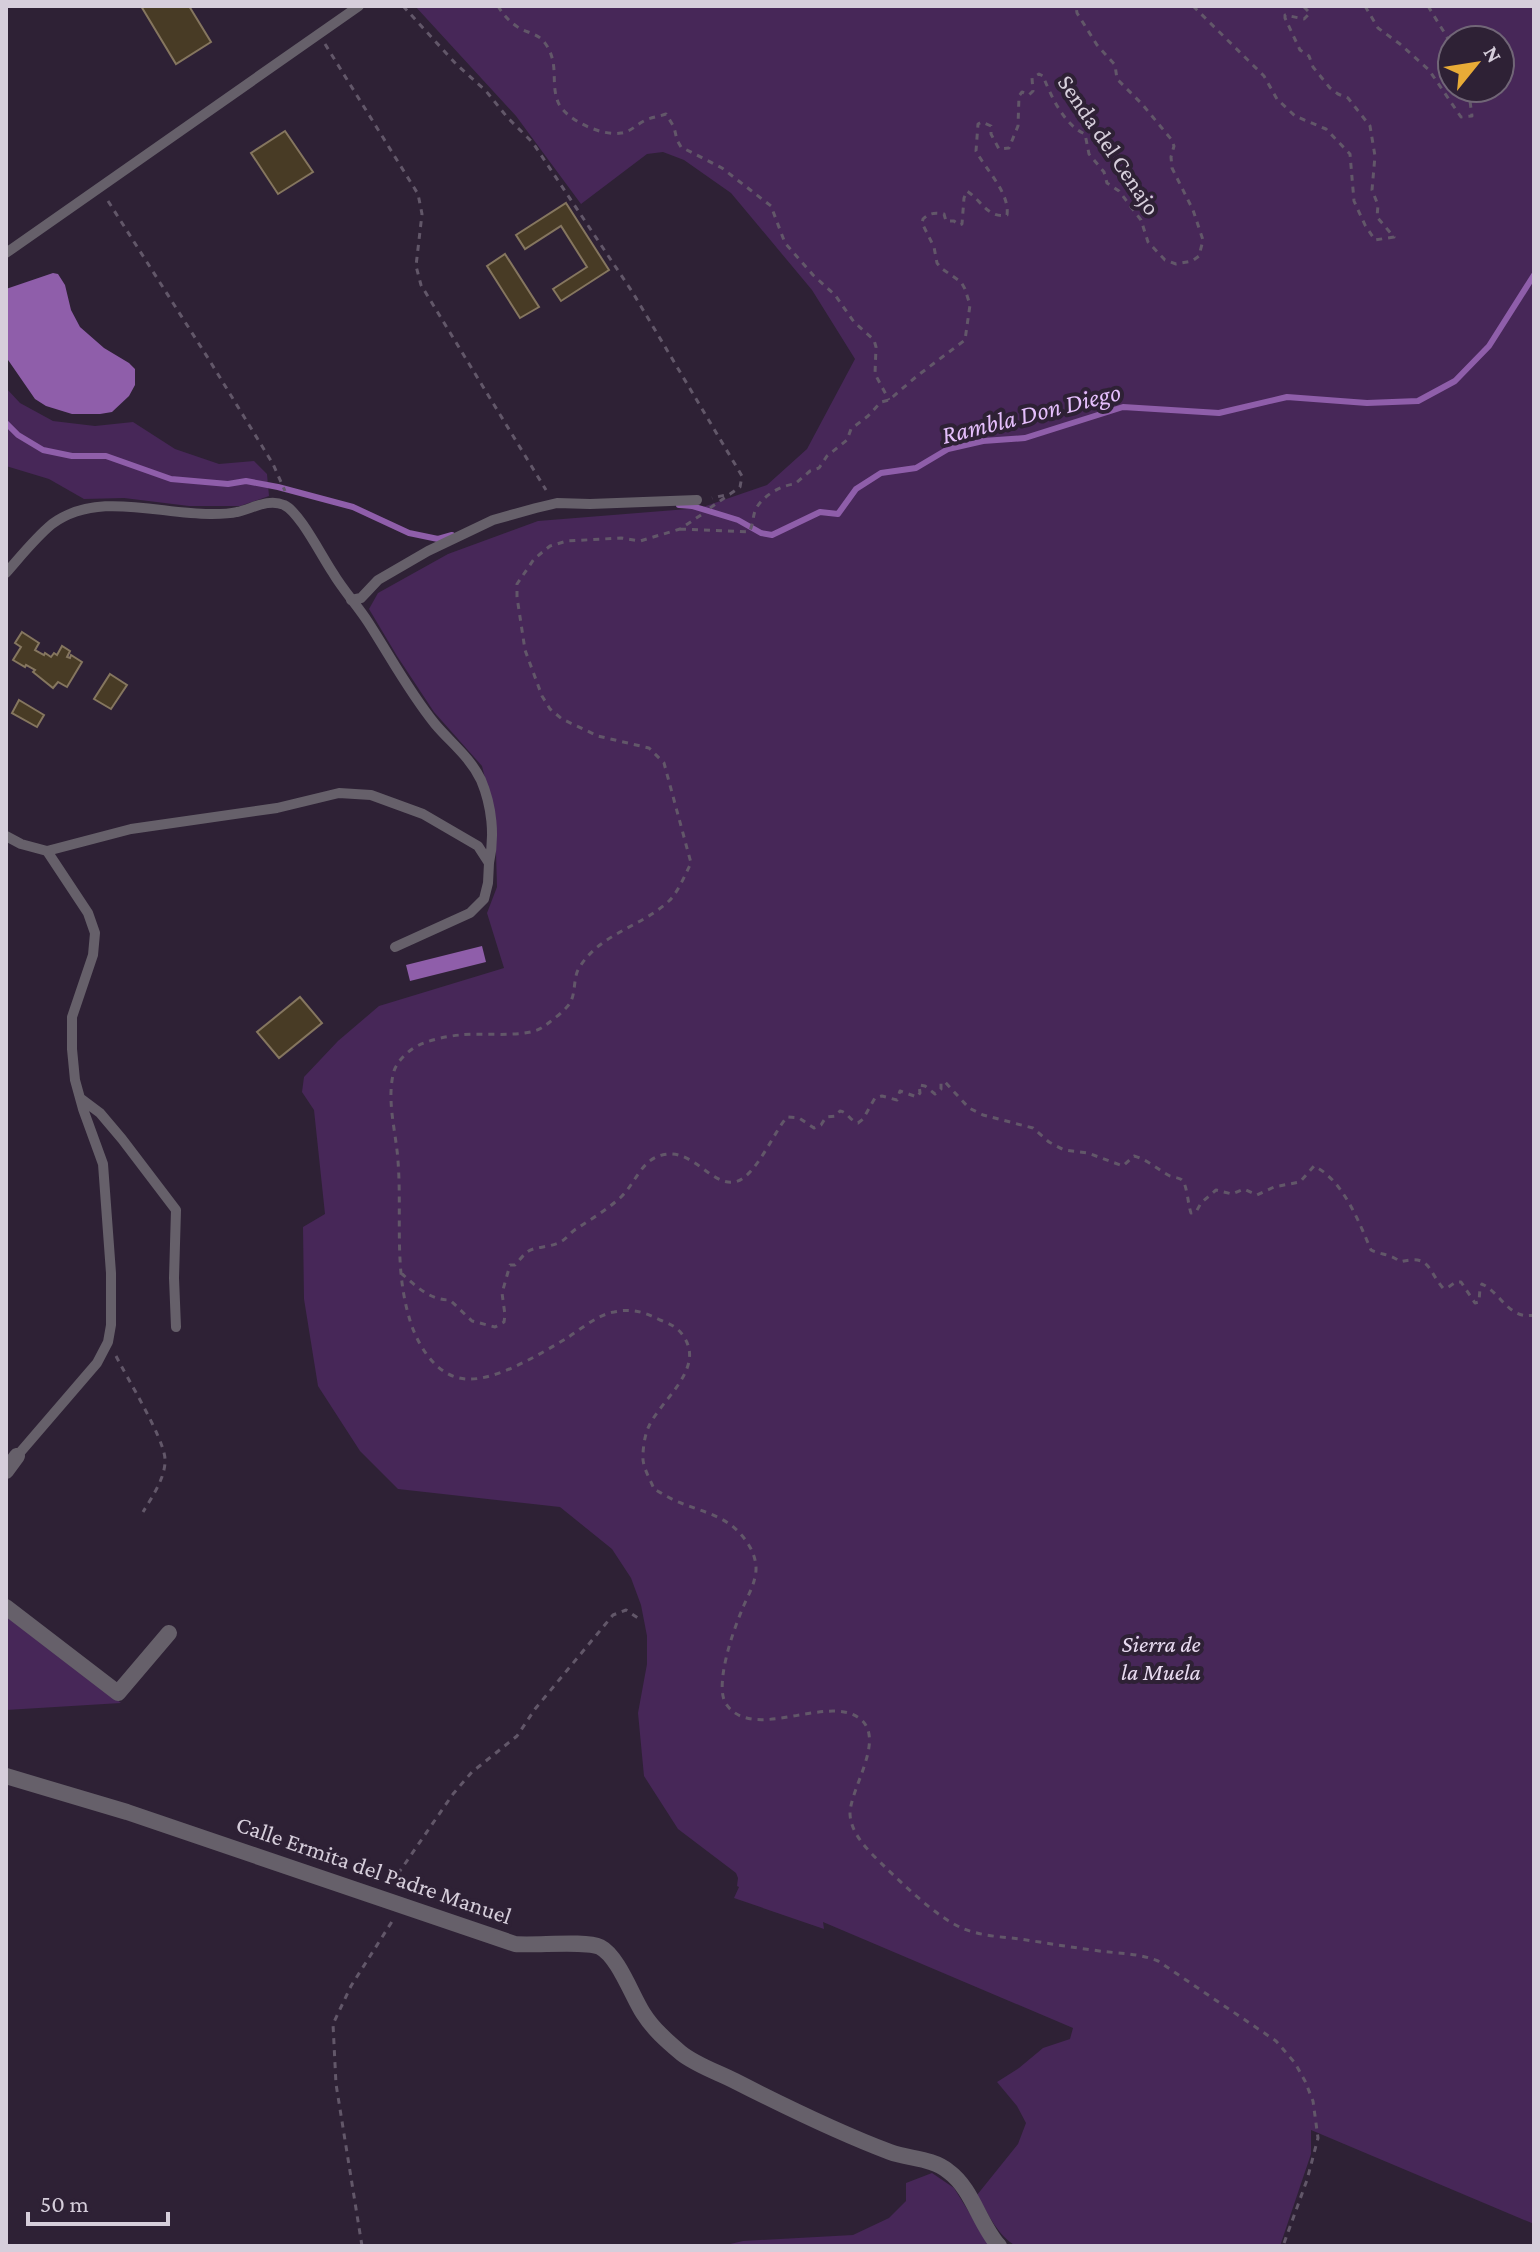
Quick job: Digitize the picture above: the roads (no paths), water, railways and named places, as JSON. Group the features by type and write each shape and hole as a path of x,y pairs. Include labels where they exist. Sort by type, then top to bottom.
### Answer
{"street":[{"path":"6,1471 17,1456"},
{"path":"6,1607 118,1693 169,1633"},
{"name":"Calle Ermita del Padre Manuel","path":"6,1776 127,1812 515,1944 585,1944 599,1947 612,1958 644,2016 662,2037 685,2056 819,2123 895,2154 930,2162 948,2171 967,2192 999,2246"}],"lane":[{"path":"6,253 359,6"},
{"path":"351,600 361,598 378,580 428,551 493,520 557,503 697,500"},
{"path":"6,573 53,523 71,513 105,506 211,514 236,512 268,503 282,504 294,512 401,676 435,723 473,764 483,784 491,817 493,844 484,899 470,913 395,947"},
{"path":"6,836 47,851 131,829 277,808 339,793 371,795 423,814 478,846 489,863"},
{"path":"17,1456 97,1363 108,1342 111,1299 103,1164 80,1098 72,1049 72,1017 93,955 95,933 88,913 47,851"},
{"path":"80,1098 100,1113 144,1165 155,1185 170,1199 176,1210 176,1327"}],"waterway":[{"name":"Rambla Don Diego","path":"679,505 738,520 761,533 772,535 820,512 838,514 856,489 881,473 916,468 948,449 983,441 1025,438 1123,407 1219,413 1287,397 1367,403 1418,401 1455,381 1489,346 1534,275"},
{"name":"Rambla Don Diego","path":"6,423 18,435 43,450 72,456 106,456 171,479 228,484 246,481 278,487 353,507 409,533 438,539 452,535"}],"park label":[{"name":"Sierra de la Muela","path":"1161,1658"}]}
